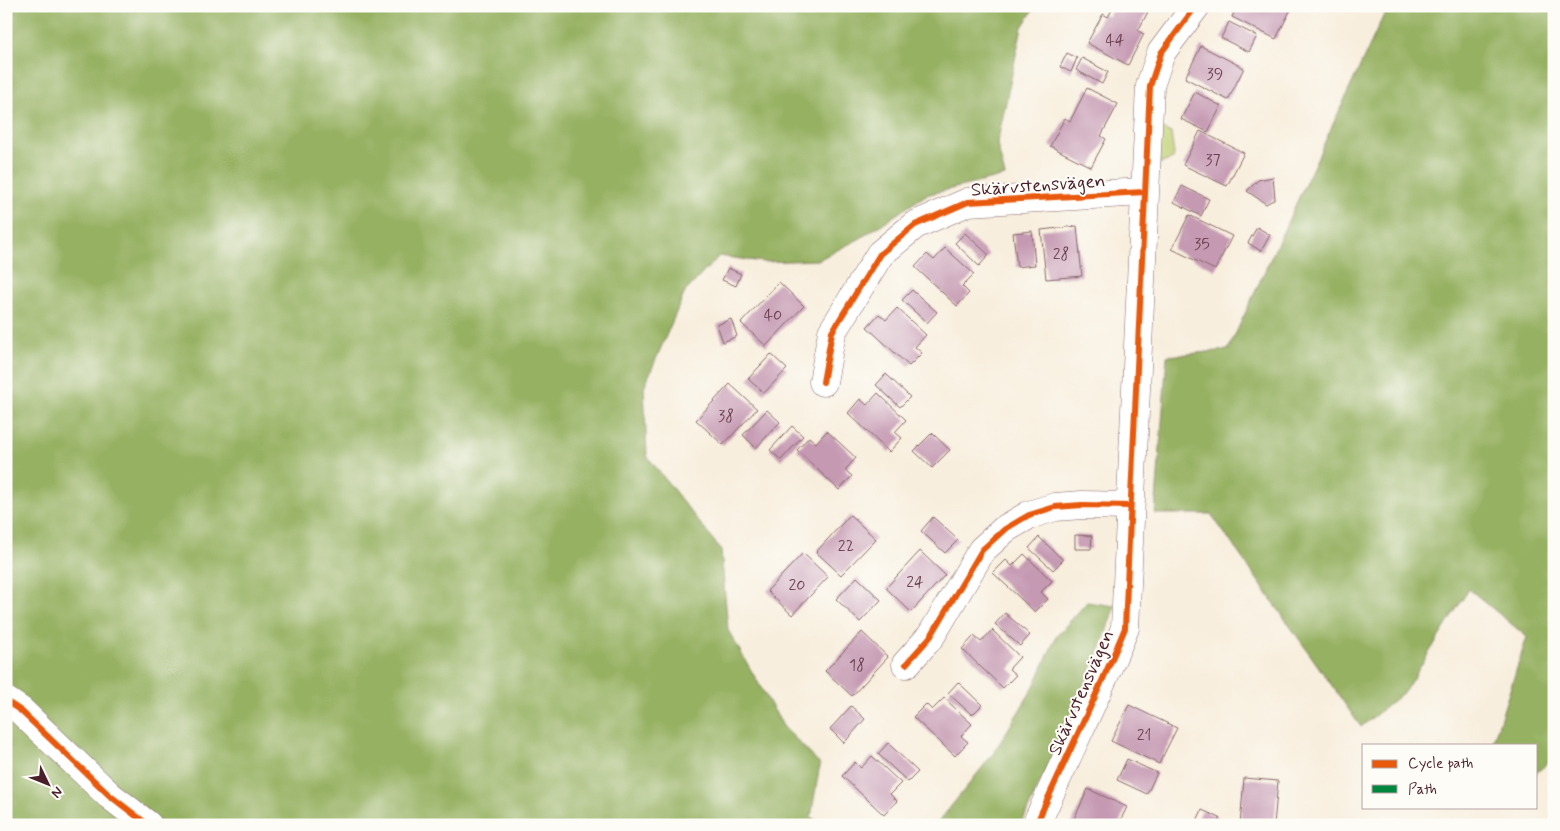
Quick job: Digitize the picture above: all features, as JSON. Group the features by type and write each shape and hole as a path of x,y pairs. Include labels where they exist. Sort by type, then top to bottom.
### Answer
{"street":[{"name":"Skärvstensvägen","path":"1036,825 1126,628 1150,86 1161,53 1196,6"},
{"name":"Skärvstensvägen","path":"823,382 832,332 880,254 915,225 968,202 1144,192"},
{"path":"906,664 931,636 982,550 1005,529 1030,515 1055,508 1082,505 1130,506"},
{"path":"6,700 21,711 109,795 148,825"}],"green space":[{"path":"6,6 1036,6 1022,27 997,144 1005,176 926,195 859,239 818,260 763,262 719,256 685,292 644,387 647,456 721,550 728,630 783,726 820,764 811,817 822,825 6,825"},
{"path":"1388,6 1554,6 1554,758 1538,771 1538,744 1492,744 1527,637 1469,589 1405,691 1361,727 1211,514 1155,514 1167,356 1228,350"},
{"path":"1159,127 1171,133 1174,154 1173,159 1159,164"},
{"path":"1087,602 1115,606 1101,647 1021,825 936,825 993,754 1033,688 1056,637"}],"building":[{"path":"1114,6 1151,6 1138,31 1144,34 1128,65 1087,43 1103,14 1108,17"},
{"path":"1237,6 1286,6 1291,9 1276,39 1232,17"},
{"path":"1229,22 1257,36 1249,52 1221,38"},
{"path":"1201,46 1244,68 1228,100 1185,78"},
{"path":"1067,53 1077,58 1071,72 1060,67"},
{"path":"1082,58 1108,72 1102,84 1076,70"},
{"path":"1087,88 1118,104 1101,136 1106,139 1091,167 1050,146 1065,118 1070,121"},
{"path":"1195,92 1221,106 1208,132 1181,119"},
{"path":"1200,131 1244,153 1227,186 1183,165"},
{"path":"1273,177 1275,199 1266,204 1247,191 1258,180"},
{"path":"1182,186 1209,199 1201,216 1174,202"},
{"path":"1189,215 1232,236 1215,270 1172,249"},
{"path":"1077,226 1082,276 1046,279 1041,230"},
{"path":"1257,227 1270,235 1261,251 1248,243"},
{"path":"1032,231 1035,265 1017,267 1013,233"},
{"path":"965,233 989,255 979,266 955,243"},
{"path":"945,248 974,274 962,286 969,293 957,306 915,267 927,254 934,260"},
{"path":"728,268 741,274 736,286 722,280"},
{"path":"779,282 804,306 766,346 741,323"},
{"path":"912,290 937,312 927,323 902,300"},
{"path":"897,308 926,335 915,347 922,353 909,366 867,327 879,314 886,320"},
{"path":"731,319 737,336 723,342 717,325"},
{"path":"771,354 787,369 764,393 748,379"},
{"path":"886,374 910,397 900,407 876,385"},
{"path":"730,384 757,409 723,445 696,420"},
{"path":"878,393 906,420 895,432 902,438 889,452 848,413 860,399 867,405"},
{"path":"767,410 780,422 756,448 743,435"},
{"path":"792,426 803,436 781,460 770,450"},
{"path":"827,431 856,458 845,470 852,476 839,490 797,450 809,437 816,443"},
{"path":"932,433 950,450 932,468 914,451"},
{"path":"850,515 876,539 841,575 816,552"},
{"path":"933,517 958,540 945,553 921,531"},
{"path":"1075,535 1092,536 1091,549 1075,549"},
{"path":"1039,537 1063,560 1053,570 1029,548"},
{"path":"920,551 945,575 911,612 886,588"},
{"path":"803,553 828,577 792,615 767,591"},
{"path":"1024,554 1052,581 1041,592 1048,599 1035,612 993,573 1006,560 1012,566"},
{"path":"857,577 881,600 860,622 836,599"},
{"path":"1005,613 1030,635 1020,646 995,624"},
{"path":"992,630 1020,657 1009,669 1016,675 1003,688 962,649 974,636 981,642"},
{"path":"862,632 888,657 852,696 825,671"},
{"path":"958,682 982,705 972,715 948,693"},
{"path":"944,698 972,724 961,736 968,742 955,756 913,717 926,704 932,710"},
{"path":"1129,705 1177,728 1159,764 1111,741"},
{"path":"851,706 865,719 844,743 830,729"},
{"path":"888,743 918,772 908,782 878,754"},
{"path":"872,756 901,783 890,794 897,801 884,815 842,776 855,762 861,768"},
{"path":"1127,759 1157,773 1147,794 1117,780"},
{"path":"1244,778 1278,781 1274,825 1240,825"},
{"path":"1088,789 1127,807 1118,825 1071,825"},
{"path":"1202,810 1220,818 1217,825 1195,825"}],"marked path":[{"path":"1549,6 1554,22"}],"cycle path":[{"path":"1036,825 1125,628 1150,86 1161,53 1196,6"},
{"path":"823,382 832,332 880,254 915,225 968,202 1144,192"},
{"path":"906,664 931,636 982,550 1005,529 1029,515 1055,507 1082,505 1130,506"},
{"path":"6,701 21,711 109,795 148,825"}]}
